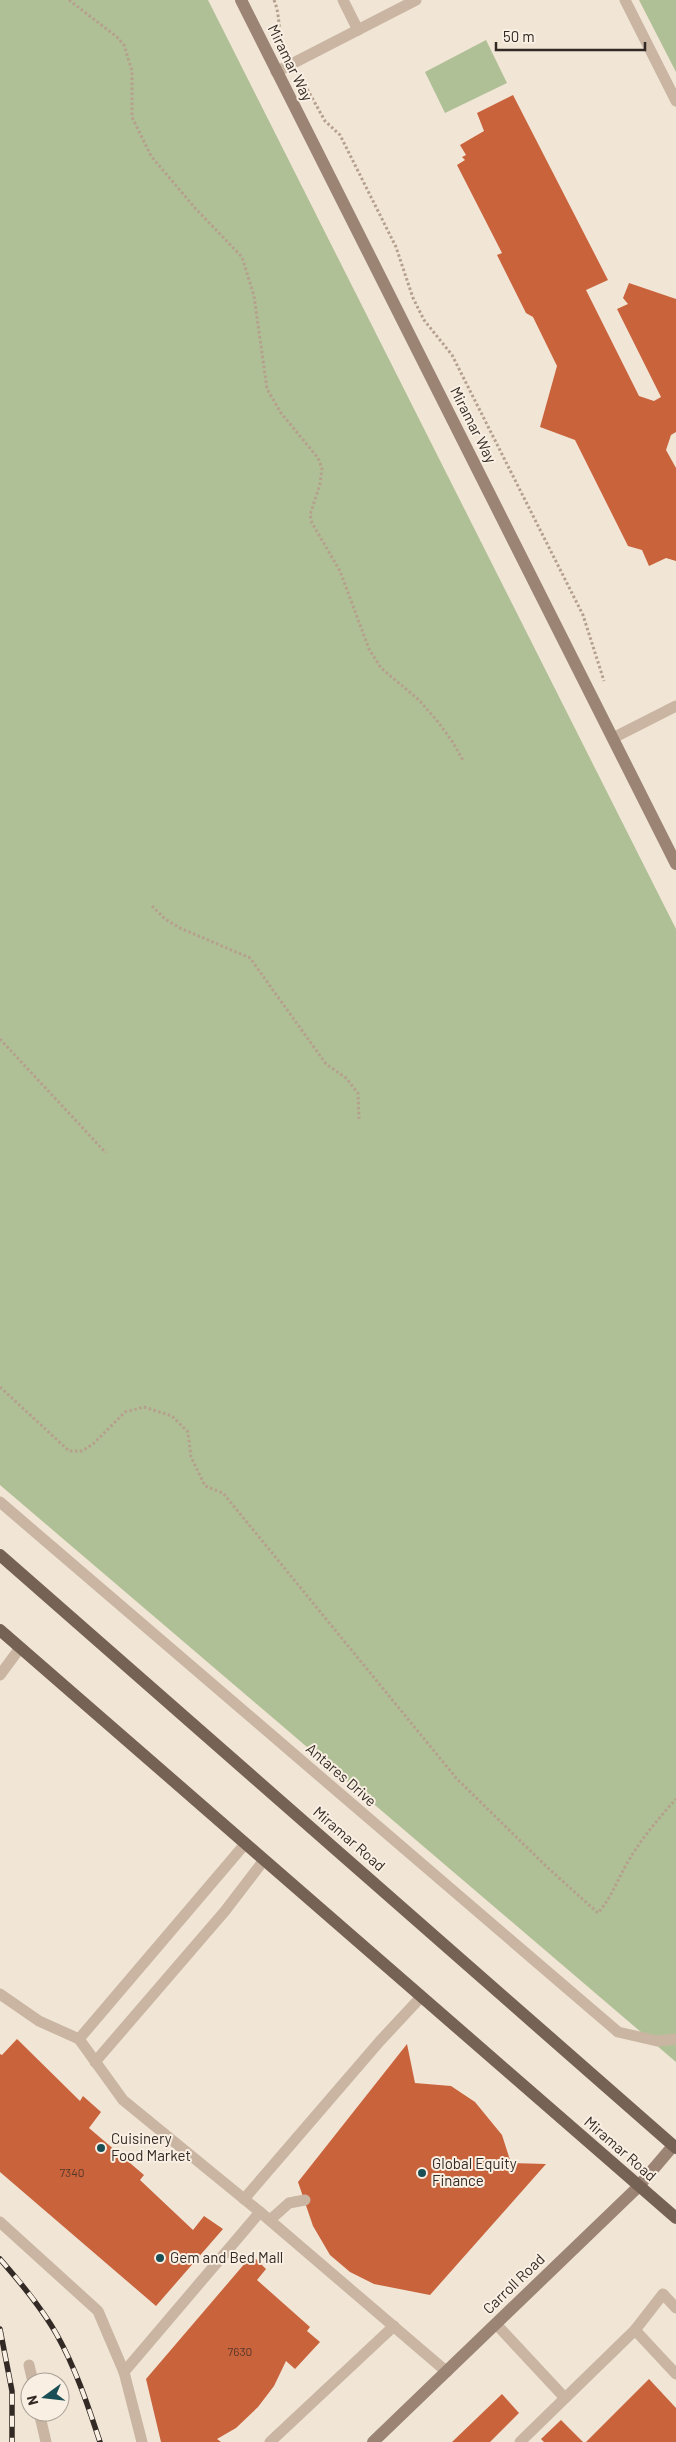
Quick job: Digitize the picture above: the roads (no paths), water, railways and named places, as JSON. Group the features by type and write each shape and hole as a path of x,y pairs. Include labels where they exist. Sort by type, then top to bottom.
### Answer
{"main road":[{"name":"Miramar Road","path":"0,1555 674,2147"},
{"name":"Miramar Road","path":"0,1630 638,2187 676,2218"}],"street":[{"name":"Miramar Way","path":"240,0 676,864"},
{"name":"Carroll Road","path":"373,2442 638,2187 674,2147"}],"lane":[{"path":"343,0 358,30"},
{"path":"276,72 416,0"},
{"path":"625,0 676,101"},
{"path":"613,738 676,706"},
{"name":"Antares Drive","path":"0,1502 618,2032 657,2041 676,2039"},
{"path":"0,1675 20,1648"},
{"path":"79,2039 245,1844"},
{"path":"95,2062 225,1911 264,1860"},
{"path":"0,1994 39,2021 79,2039 123,2100 270,2220 446,2372"},
{"path":"244,2199 380,2041 421,1997"},
{"path":"270,2220 289,2203 305,2200"},
{"path":"124,2372 260,2212"},
{"path":"0,2222 98,2311 124,2372 142,2442"},
{"path":"520,2442 635,2330 663,2294 676,2308"},
{"path":"496,2324 565,2398"},
{"path":"270,2442 394,2326"},
{"path":"635,2330 676,2374"},
{"path":"29,2365 31,2372"},
{"path":"41,2422 46,2442"}],"railway":[{"path":"0,2259 38,2305 57,2335 76,2374 100,2442"},
{"path":"0,2329 12,2391 12,2442"}],"place":[{"name":"Cuisinery Food Market","path":"101,2148"},
{"name":"Global Equity Finance","path":"422,2173"},
{"name":"Gem and Bed Mall","path":"160,2258"}]}
